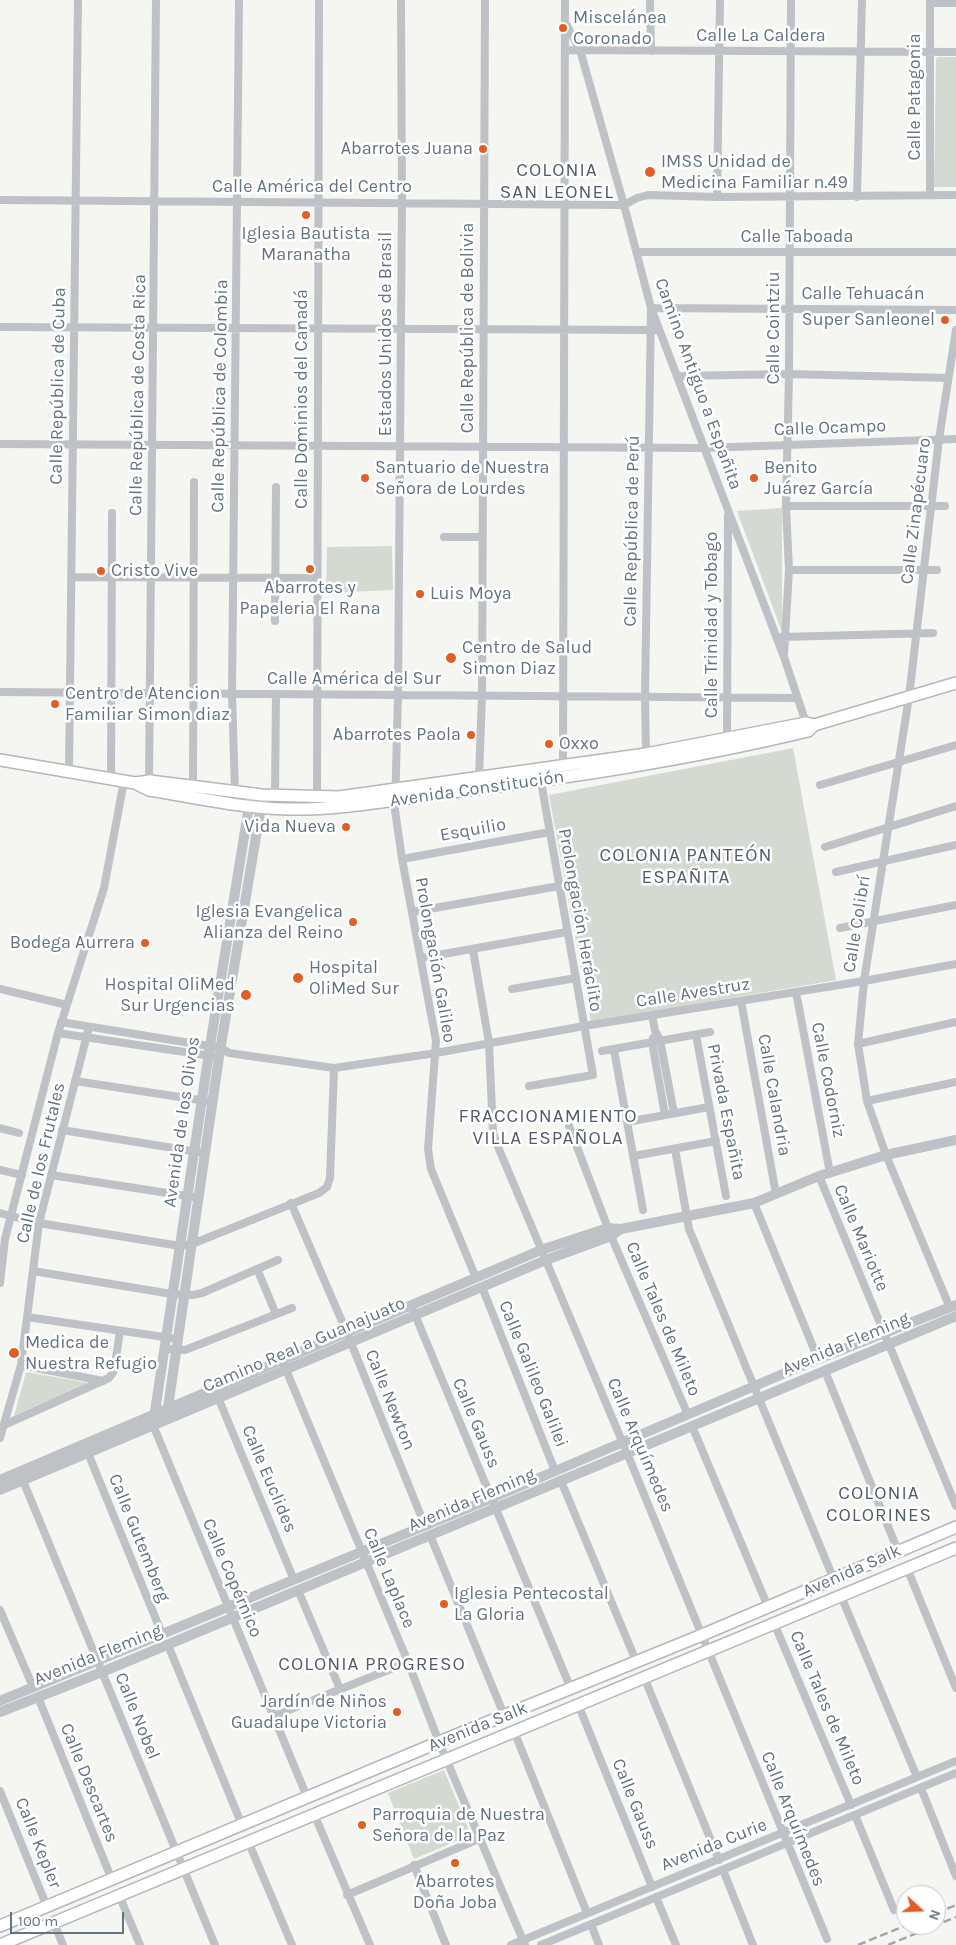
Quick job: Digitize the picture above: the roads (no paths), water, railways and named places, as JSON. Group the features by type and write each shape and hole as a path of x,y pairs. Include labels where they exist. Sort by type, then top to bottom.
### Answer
{"main road":[{"name":"Avenida Constitución","path":"0,760 110,779 256,800 275,796 339,797 396,794 541,782 728,749 956,683"},
{"name":"Avenida Constitución","path":"149,785 193,786 235,792 284,809 337,808 479,777 646,754 810,726"},
{"name":"Avenida Salk","path":"0,1926 504,1715 834,1580 956,1527"},
{"name":"Avenida Salk","path":"0,1944 956,1548"}],"street":[{"name":"Calle República de Cuba","path":"69,772 78,0"},
{"name":"Calle República de Costa Rica","path":"149,785 156,0"},
{"name":"Calle República de Colombia","path":"235,792 232,693 239,0"},
{"name":"Calle Dominios del Canadá","path":"317,797 319,0"},
{"name":"Estados Unidos de Brasil","path":"396,794 402,203 401,0"},
{"name":"Calle República de Bolivia","path":"479,777 482,695 485,0"},
{"path":"563,766 565,0"},
{"path":"650,0 651,51"},
{"path":"717,197 720,0"},
{"name":"Calle Cointziu","path":"784,657 789,570 786,506 789,374 791,0"},
{"path":"856,197 862,0"},
{"path":"930,2 956,3"},
{"name":"Calle Patagonia","path":"930,2 930,195"},
{"name":"Camino Antiguo a Españita","path":"565,22 580,50 651,308 777,637 797,698 810,726"},
{"name":"Calle La Caldera","path":"565,50 956,52"},
{"path":"624,205 648,195 717,197 956,195"},
{"name":"Calle América del Centro","path":"0,200 624,205"},
{"name":"Calle Taboada","path":"637,252 956,252"},
{"name":"Calle Tehuacán","path":"651,308 956,310"},
{"name":"Calle República de Perú","path":"646,754 645,696 651,308"},
{"path":"0,327 659,330"},
{"name":"Calle Zinapécuaro","path":"909,696 939,439 956,330"},
{"path":"678,376 789,374 948,378"},
{"name":"Calle Ocampo","path":"0,444 705,448 956,439"},
{"path":"193,786 194,482"},
{"path":"275,620 276,487"},
{"path":"786,506 945,506"},
{"name":"Calle Trinidad y Tobago","path":"727,740 728,510"},
{"path":"110,779 112,513"},
{"path":"444,537 482,537"},
{"path":"789,570 924,568 937,570"},
{"path":"71,576 317,578"},
{"path":"777,637 933,633"},
{"name":"Calle América del Sur","path":"0,692 797,698"},
{"path":"275,796 276,694"},
{"name":"Calle Colibrí","path":"909,696 864,981 858,1044 867,1101 886,1155 954,1314"},
{"path":"820,785 956,745"},
{"name":"Prolongación Heráclito","path":"529,1086 592,1076 539,769"},
{"path":"0,1283 5,1239 58,1033 104,888 130,782"},
{"name":"Prolongación Galileo","path":"396,794 395,810 402,859 436,1041 428,1150 432,1169 476,1278"},
{"name":"Avenida de los Olivos","path":"154,1420 209,1051 256,800"},
{"name":"Avenida de los Olivos","path":"166,1420 205,1153 223,1053 256,800"},
{"path":"825,847 956,806"},
{"name":"Esquilio","path":"402,859 550,832"},
{"path":"836,872 882,860 956,845"},
{"path":"412,912 559,886"},
{"path":"840,928 955,907"},
{"path":"421,958 567,932"},
{"name":"Calle Arquímedes","path":"473,950 489,1043 493,1133 623,1442 827,1939"},
{"name":"Calle Avestruz","path":"209,1051 334,1068 436,1053 584,1026 864,981 956,964"},
{"path":"512,989 576,978"},
{"path":"221,979 232,981"},
{"path":"0,989 67,1005"},
{"name":"Calle Codorniz","path":"796,992 830,1172"},
{"name":"Calle Calandria","path":"742,1001 776,1194"},
{"path":"652,1015 666,1115"},
{"path":"61,1022 209,1051"},
{"path":"858,1044 956,1022"},
{"name":"Calle de los Frutales","path":"0,1438 21,1366 38,1223 89,1027"},
{"name":"Privada Españita","path":"602,1051 710,1032"},
{"path":"58,1033 87,1039 209,1051"},
{"name":"Privada Españita","path":"696,1035 726,1196"},
{"path":"656,1041 674,1113"},
{"path":"614,1050 643,1210"},
{"path":"0,1213 38,1223 180,1246 192,1244 318,1192 327,1187 330,1178 334,1068"},
{"path":"75,1081 213,1102"},
{"path":"867,1101 956,1082"},
{"path":"626,1122 709,1108"},
{"name":"Calle Tales de Mileto","path":"569,1126 610,1232 688,1415"},
{"path":"0,1128 18,1132"},
{"path":"62,1130 205,1153"},
{"path":"634,1156 716,1141"},
{"name":"Camino Real a Guanajuato","path":"413,1311 476,1278 610,1232 754,1203 830,1172 886,1155 956,1141"},
{"path":"675,1149 689,1229 834,1580"},
{"path":"0,1170 22,1175"},
{"path":"51,1175 188,1197 200,1196"},
{"name":"Calle Mariotte","path":"819,1176 956,1506"},
{"name":"Calle Newton","path":"291,1203 349,1338 504,1715"},
{"path":"754,1203 818,1359"},
{"name":"Camino Real a Guanajuato","path":"0,1490 21,1476 154,1420 166,1420 217,1394 284,1365 413,1311 482,1287 544,1255"},
{"path":"33,1271 185,1295 202,1293 278,1260"},
{"path":"257,1269 276,1314"},
{"name":"Calle Galileo Galilei","path":"482,1287 555,1471"},
{"path":"164,1349 185,1350 292,1308"},
{"name":"Calle Gauss","path":"413,1311 571,1689"},
{"name":"Avenida Fleming","path":"494,1503 555,1471 818,1359 885,1332 954,1314"},
{"name":"Avenida Fleming","path":"0,1712 168,1645 298,1590 364,1557 428,1530 494,1503 561,1481 889,1344 954,1314"},
{"path":"27,1317 178,1339"},
{"path":"4,1425 109,1378 114,1371 120,1331"},
{"name":"Calle Laplace","path":"284,1365 408,1662 446,1760 481,1838 524,1943"},
{"path":"21,1366 103,1381"},
{"path":"825,1371 898,1551"},
{"name":"Camino Real a Guanajuato","path":"0,1480 21,1476 88,1453 154,1420 168,1409 217,1394"},
{"name":"Calle Euclides","path":"217,1394 294,1580"},
{"name":"Calle Copérnico","path":"154,1420 232,1618 307,1798"},
{"path":"692,1426 768,1607"},
{"name":"Calle Gutemberg","path":"88,1453 162,1634"},
{"name":"Calle Nobel","path":"21,1476 215,1945"},
{"path":"561,1481 636,1661"},
{"name":"Avenida Fleming","path":"0,1701 294,1580 364,1557"},
{"path":"906,1568 956,1688"},
{"path":"298,1590 340,1689"},
{"path":"841,1596 917,1777"},
{"path":"0,1610 33,1687"},
{"name":"Calle Tales de Mileto","path":"774,1623 851,1805"},
{"path":"168,1645 242,1825"},
{"path":"274,1716 408,1662"},
{"path":"644,1677 719,1860"},
{"name":"Calle Descartes","path":"38,1697 112,1880"},
{"name":"Calle Gauss","path":"578,1704 652,1887"},
{"path":"514,1731 587,1914"},
{"name":"Avenida Curie","path":"511,1945 524,1943 587,1914 956,1761"},
{"name":"Avenida Curie","path":"541,1945 956,1773"},
{"path":"921,1788 956,1876"},
{"name":"Calle Kepler","path":"0,1792 47,1907"},
{"path":"314,1814 370,1945"},
{"path":"855,1815 894,1910"},
{"path":"347,1895 481,1838"},
{"path":"248,1840 292,1945"},
{"path":"414,1866 446,1945"},
{"path":"722,1870 753,1945"},
{"path":"119,1896 140,1945"},
{"path":"656,1897 676,1945"},
{"path":"54,1923 63,1945"},
{"path":"591,1924 599,1945"}],"railway":[{"path":"946,1909 956,1905"},
{"path":"888,1945 956,1917"},
{"path":"858,1945 896,1929"}],"place":[{"name":"Miscelánea Coronado","path":"563,28"},
{"name":"Abarrotes Juana","path":"483,149"},
{"name":"IMSS Unidad de Medicina Familiar n.49","path":"650,172"},
{"name":"Iglesia Bautista Maranatha","path":"306,215"},
{"name":"Super Sanleonel","path":"945,320"},
{"name":"Santuario de Nuestra Señora de Lourdes","path":"365,478"},
{"name":"Benito Juárez García","path":"754,478"},
{"name":"Abarrotes y Papeleria El Rana","path":"310,569"},
{"name":"Cristo Vive","path":"101,571"},
{"name":"Luis Moya","path":"420,594"},
{"name":"Centro de Salud Simon Diaz","path":"451,658"},
{"name":"Centro de Atencion Familiar Simon diaz","path":"55,704"},
{"name":"Abarrotes Paola","path":"471,735"},
{"name":"Oxxo","path":"549,744"},
{"name":"Vida Nueva","path":"346,827"},
{"name":"Iglesia Evangelica Alianza del Reino","path":"353,922"},
{"name":"Bodega Aurrera","path":"145,943"},
{"name":"Hospital OliMed Sur","path":"298,978"},
{"name":"Hospital OliMed Sur Urgencias","path":"246,995"},
{"name":"Medica de Nuestra Refugio","path":"14,1353"},
{"name":"Iglesia Pentecostal La Gloria","path":"444,1604"},
{"name":"Jardín de Niños Guadalupe Victoria","path":"397,1712"},
{"name":"Parroquia de Nuestra Señora de la Paz","path":"362,1825"},
{"name":"Abarrotes Doña Joba","path":"455,1863"}],"district":[{"name":"COLONIA SAN LEONEL","path":"557,182"},
{"name":"COLONIA PANTEÓN ESPAÑITA","path":"686,867"},
{"name":"FRACCIONAMIENTO VILLA ESPAÑOLA","path":"548,1128"},
{"name":"COLONIA COLORINES","path":"879,1505"},
{"name":"COLONIA PROGRESO","path":"372,1665"}]}
